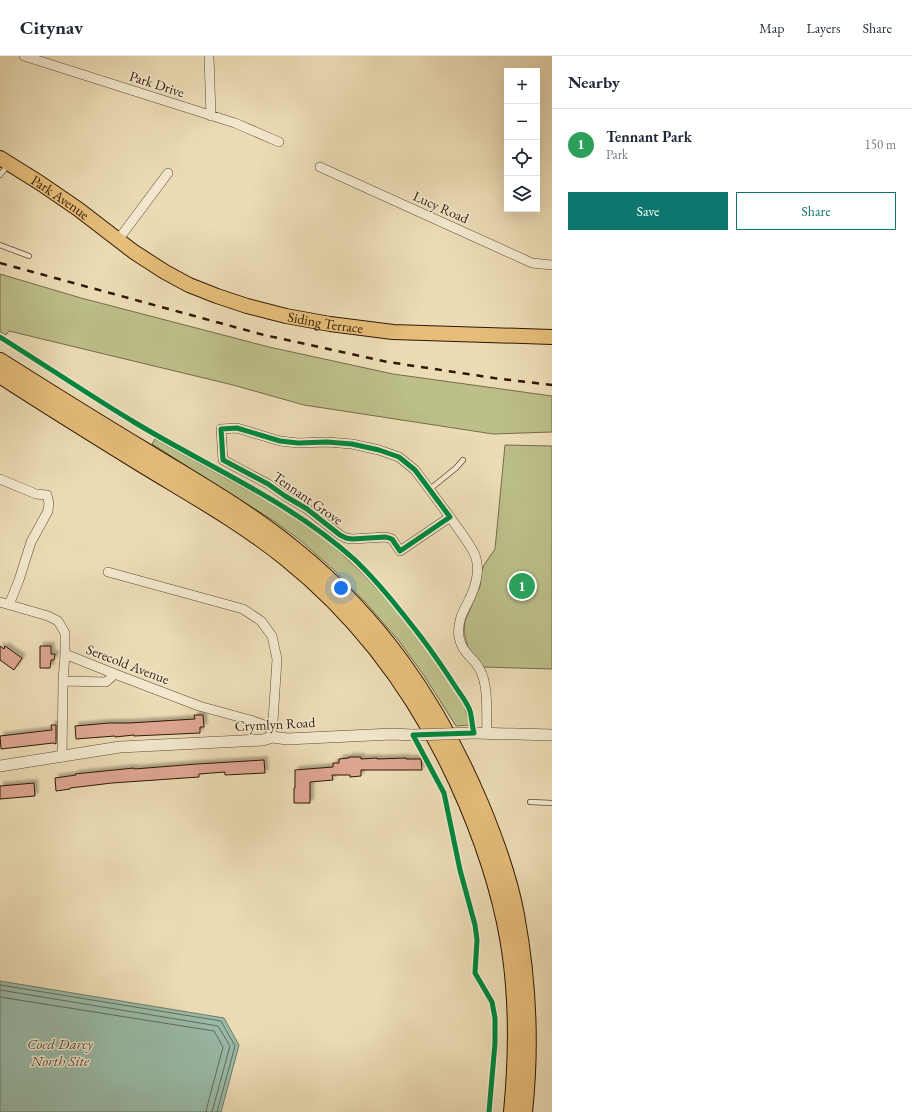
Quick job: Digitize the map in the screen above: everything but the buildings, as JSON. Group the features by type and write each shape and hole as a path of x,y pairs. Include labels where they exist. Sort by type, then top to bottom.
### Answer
{"highway":[{"path":"0,361 88,417 218,495 260,523 327,577 358,608 386,640 411,674 434,711 466,772 491,830 506,872 516,914 526,998 528,1042 527,1085 524,1112"},
{"path":"0,376 78,426 211,506 286,558 319,586 349,616 376,648 401,682 424,718 456,777 480,835 494,876 509,943 515,999 517,1043 512,1112"}],"main road":[{"name":"Park Avenue","path":"4,161 78,209 118,240"},
{"name":"Siding Terrace","path":"118,240 165,272 189,285 247,306 286,316 330,324 393,332 552,337"}],"street":[{"name":"Park Drive","path":"24,56 235,123 279,142"},
{"path":"209,56 212,116"},
{"name":"Lucy Road","path":"320,167 532,263 552,266"},
{"path":"118,240 168,173"},
{"name":"Tennant Grove","path":"237,428 280,441 298,443 327,442 352,444 379,450 399,457 415,470 430,489 450,517 400,551 392,539 386,537 346,538 307,509 268,484 223,460 221,429 237,428"},
{"path":"0,479 36,494 46,495 49,503 48,511 31,542 19,580 5,603 48,616 58,621 65,633 65,654"},
{"path":"450,517 465,538 475,556 477,569 476,582 459,622 459,635 465,652 480,668 484,677 486,686 487,733"},
{"path":"108,572 243,609 261,621 272,636 276,660 273,721 267,726 271,730 272,737"},
{"name":"Serecold Avenue","path":"62,756 63,681 65,654 199,706 267,726"},
{"path":"63,681 106,682 115,674"},
{"name":"Crymlyn Road","path":"0,766 120,747 263,740 272,737 287,739 392,734 552,734"}],"lane":[{"path":"0,175 4,161"},
{"path":"0,245 28,256"},
{"path":"430,489 456,468 463,460"},
{"path":"530,802 552,803"}],"green space":[{"path":"0,274 81,298 269,347 393,374 552,396 552,432 493,434 304,405 233,385 9,331 6,335 0,332"},
{"path":"155,439 280,508 329,542 360,571 391,604 433,657 464,706 470,725 456,726 425,677 399,641 367,604 334,570 300,540 274,521 152,444"},
{"path":"505,445 552,446 552,669 483,667 468,648 464,632 465,621 480,586 481,572 495,549"}],"water":[{"name":"Coed Darcy North Site","path":"0,981 224,1018 239,1045 221,1112 0,1112"}],"railway":[{"path":"0,263 264,335 388,362 552,385"}],"cycle path":[{"path":"0,337 134,422 276,502 330,539 355,560 389,597 443,667 465,701 470,711 474,733 413,735 444,793 460,870 475,925 477,940 475,973 492,1002 495,1018 495,1043 489,1112"},
{"path":"237,428 280,441 298,443 327,442 352,444 379,450 399,457 415,470 450,517 400,551 392,539 386,537 346,538 307,509 268,484 223,460 221,429 237,428"}],"place":[{"name":"Tennant Park","path":"522,586"}]}
